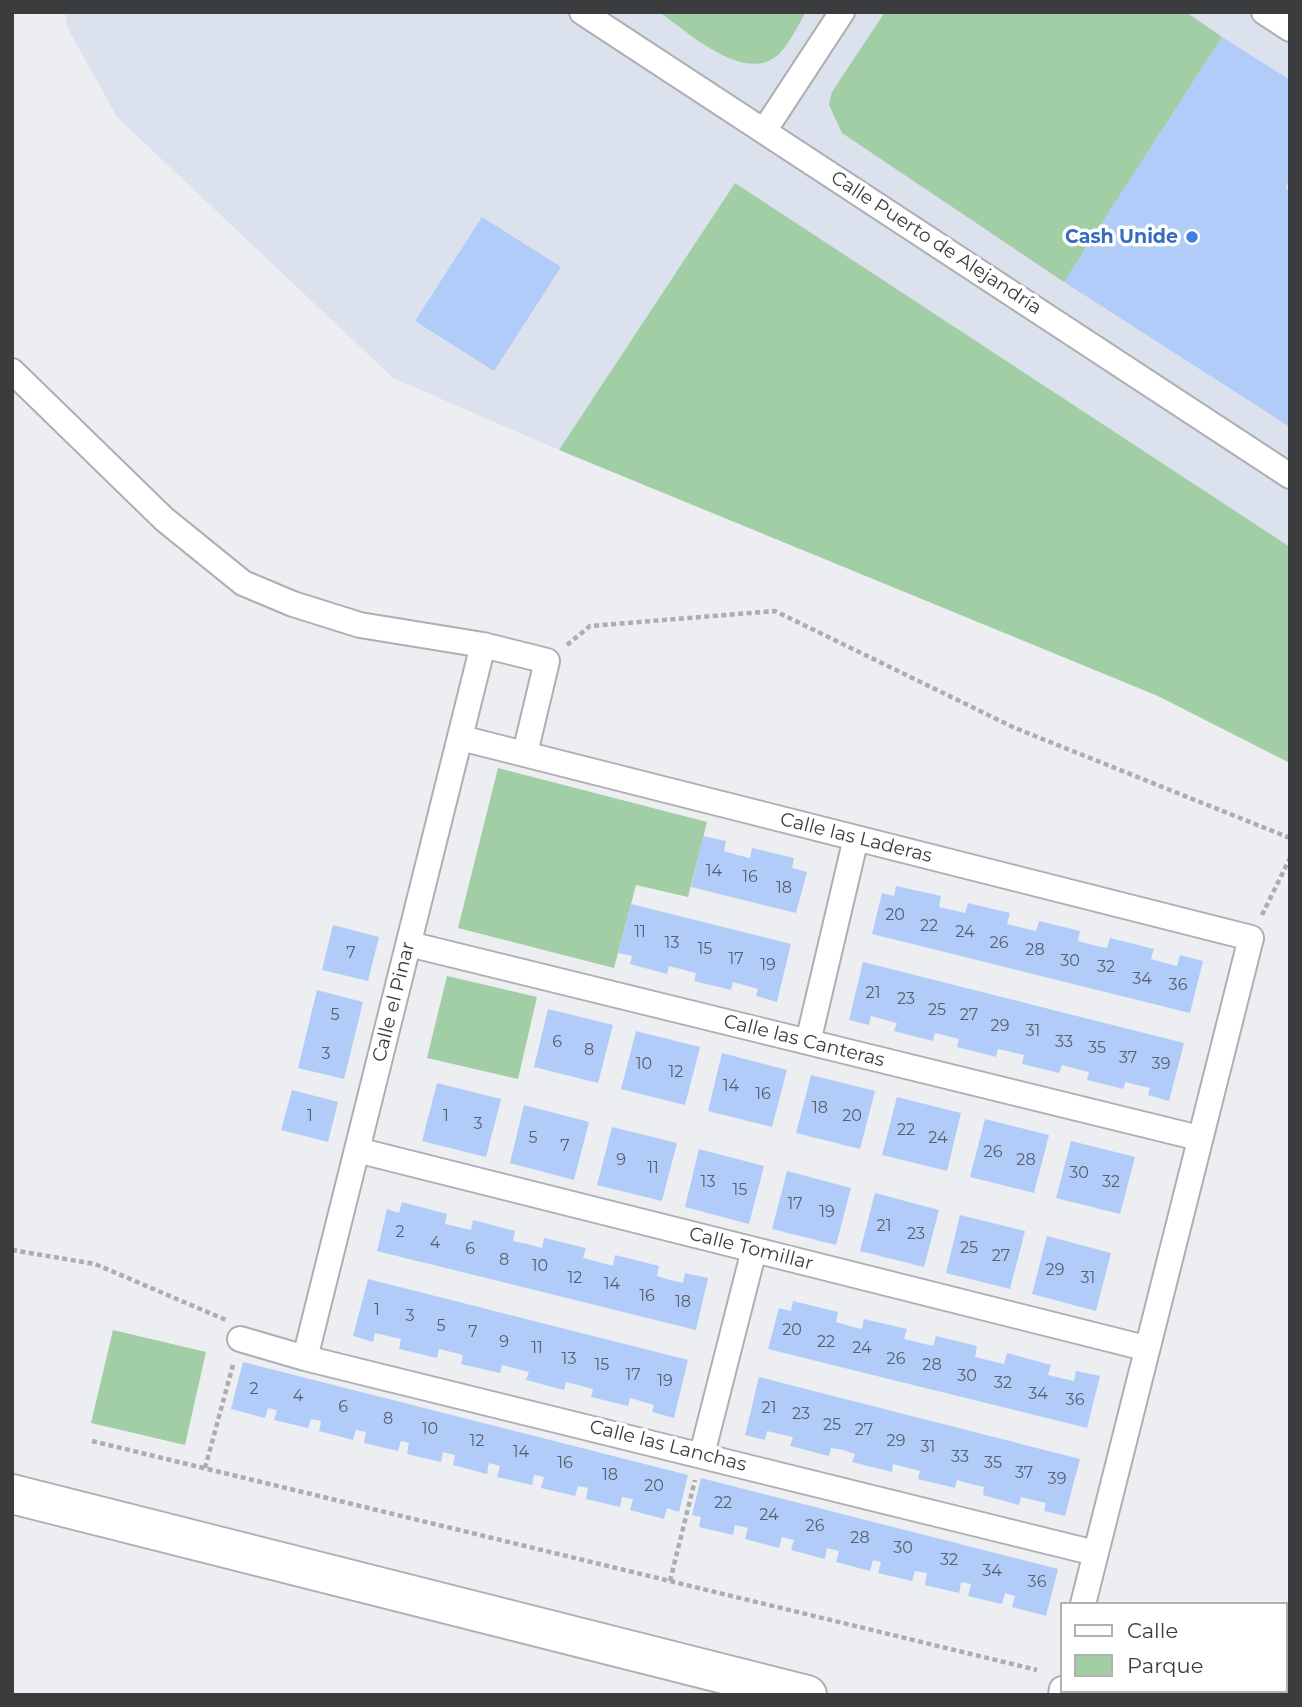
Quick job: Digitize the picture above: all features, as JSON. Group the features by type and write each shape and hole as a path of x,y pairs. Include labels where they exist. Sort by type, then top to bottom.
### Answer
{"main road":[{"path":"12,1494 807,1695"}],"street":[{"name":"Calle Puerto de Alejandría","path":"582,12 1290,476"},
{"path":"764,131 842,12"},
{"path":"1264,12 1290,29"},
{"path":"12,371 164,519 243,583 293,604 360,625 484,645 547,661 525,753"},
{"name":"Calle el Pinar","path":"305,1358 484,645"},
{"name":"Calle las Laderas","path":"461,738 1251,937"},
{"path":"808,1042 856,838"},
{"path":"1084,1602 1145,1348 1251,937"},
{"name":"Calle las Canteras","path":"409,944 1199,1138"},
{"name":"Calle Tomillar","path":"357,1150 1145,1348"},
{"path":"699,1464 754,1250"},
{"name":"Calle las Lanchas","path":"240,1339 699,1464 1096,1553"}],"path":[{"path":"547,661 590,626 775,611 1015,728 1290,838"},
{"path":"1251,937 1290,858"},
{"path":"12,1250 95,1264 243,1327 205,1468"},
{"path":"92,1441 1037,1670"},
{"path":"670,1581 699,1464"}],"shaded area":[{"path":"65,12 1290,12 1290,763 1158,696 559,450 393,378 117,117 67,27"}],"green space":[{"path":"659,12 806,12 779,54 765,62 750,64 717,52"},
{"path":"885,12 1186,12 1222,37 1064,282 842,133 829,105 832,92"},
{"path":"735,183 1290,547 1290,763 1158,696 559,450"},
{"path":"498,768 707,822 688,897 636,885 614,968 458,928"},
{"path":"447,976 537,997 518,1079 427,1058"},
{"path":"113,1330 206,1352 185,1445 91,1423"}],"building":[{"name":"Cash Unide","path":"1222,37 1290,80 1290,180 1285,188 1290,191 1290,427 1064,282"},
{"path":"482,217 561,267 494,371 415,321"},
{"path":"703,836 726,841 724,851 737,855 750,858 752,848 794,858 792,868 807,872 796,913 691,887"},
{"path":"896,886 941,896 939,907 965,913 968,903 1010,913 1007,924 1036,931 1039,921 1080,931 1078,941 1093,945 1107,948 1110,938 1154,949 1151,959 1177,966 1180,955 1203,961 1190,1013 872,934 882,893 894,896"},
{"path":"631,904 791,944 777,1002 756,996 758,989 733,982 731,990 694,981 696,973 669,966 667,974 630,964 632,956 618,953"},
{"path":"333,925 379,937 368,981 322,970"},
{"path":"863,962 1184,1043 1169,1101 1148,1095 1150,1088 1125,1082 1124,1089 1087,1080 1089,1072 1062,1065 1059,1073 1022,1064 1024,1055 998,1049 996,1057 957,1047 959,1039 935,1033 933,1041 894,1031 897,1023 871,1016 869,1025 849,1020"},
{"path":"317,990 363,1002 344,1079 298,1068"},
{"path":"548,1009 613,1025 598,1083 534,1067"},
{"path":"636,1031 700,1047 685,1105 621,1089"},
{"path":"722,1053 787,1070 772,1127 708,1111"},
{"path":"811,1075 875,1091 860,1149 796,1133"},
{"path":"437,1083 501,1099 486,1157 422,1141"},
{"path":"292,1090 338,1102 328,1142 281,1130"},
{"path":"897,1097 961,1113 947,1171 882,1155"},
{"path":"524,1105 589,1122 574,1180 510,1163"},
{"path":"985,1119 1049,1135 1034,1193 970,1177"},
{"path":"612,1127 677,1143 662,1201 597,1185"},
{"path":"1071,1141 1135,1157 1120,1214 1056,1198"},
{"path":"699,1149 764,1166 749,1224 685,1207"},
{"path":"787,1171 851,1188 836,1245 772,1229"},
{"path":"875,1193 939,1210 924,1267 860,1251"},
{"path":"402,1202 447,1214 445,1224 471,1230 473,1220 515,1231 513,1241 542,1248 544,1238 586,1248 583,1258 613,1266 615,1255 659,1266 657,1276 670,1280 683,1283 685,1273 708,1278 696,1330 377,1251 387,1209 399,1213"},
{"path":"960,1215 1025,1231 1010,1289 946,1273"},
{"path":"1047,1236 1111,1253 1096,1311 1032,1294"},
{"path":"368,1279 688,1360 674,1418 652,1412 654,1405 630,1398 628,1406 591,1397 593,1389 566,1382 564,1390 526,1380 529,1372 502,1365 500,1373 461,1364 463,1355 439,1349 437,1358 399,1349 401,1339 375,1333 373,1342 353,1336"},
{"path":"793,1301 838,1312 836,1322 849,1326 862,1329 864,1319 907,1329 904,1339 933,1346 936,1336 977,1346 975,1357 1004,1364 1007,1353 1051,1365 1048,1375 1074,1381 1076,1371 1100,1376 1087,1428 768,1349 779,1308 791,1311"},
{"path":"243,1362 688,1475 679,1512 667,1508 664,1519 630,1510 633,1499 622,1497 620,1507 586,1499 588,1488 578,1486 575,1496 541,1488 544,1477 534,1475 532,1485 497,1477 500,1466 489,1463 487,1474 453,1465 455,1455 443,1452 441,1462 407,1454 409,1443 401,1441 398,1451 364,1443 366,1432 356,1430 353,1440 319,1431 321,1421 311,1419 308,1428 274,1420 277,1410 268,1408 265,1418 231,1409"},
{"path":"759,1377 1080,1459 1065,1516 1044,1511 1046,1503 1021,1497 1019,1505 983,1495 984,1487 957,1480 955,1488 918,1479 920,1471 893,1464 892,1472 852,1462 855,1454 843,1450 831,1448 829,1456 790,1446 793,1437 767,1431 765,1440 745,1435"},
{"path":"701,1478 1058,1569 1046,1616 1012,1607 1015,1596 1005,1593 1002,1604 968,1596 971,1584 961,1582 959,1593 925,1585 927,1573 915,1571 912,1581 878,1573 881,1562 873,1560 870,1571 836,1562 839,1551 827,1548 825,1559 791,1550 794,1540 782,1537 779,1548 745,1539 748,1528 735,1525 733,1535 699,1527 701,1517 692,1515"}],"place":[{"name":"Cash Unide","path":"1192,237"}]}
